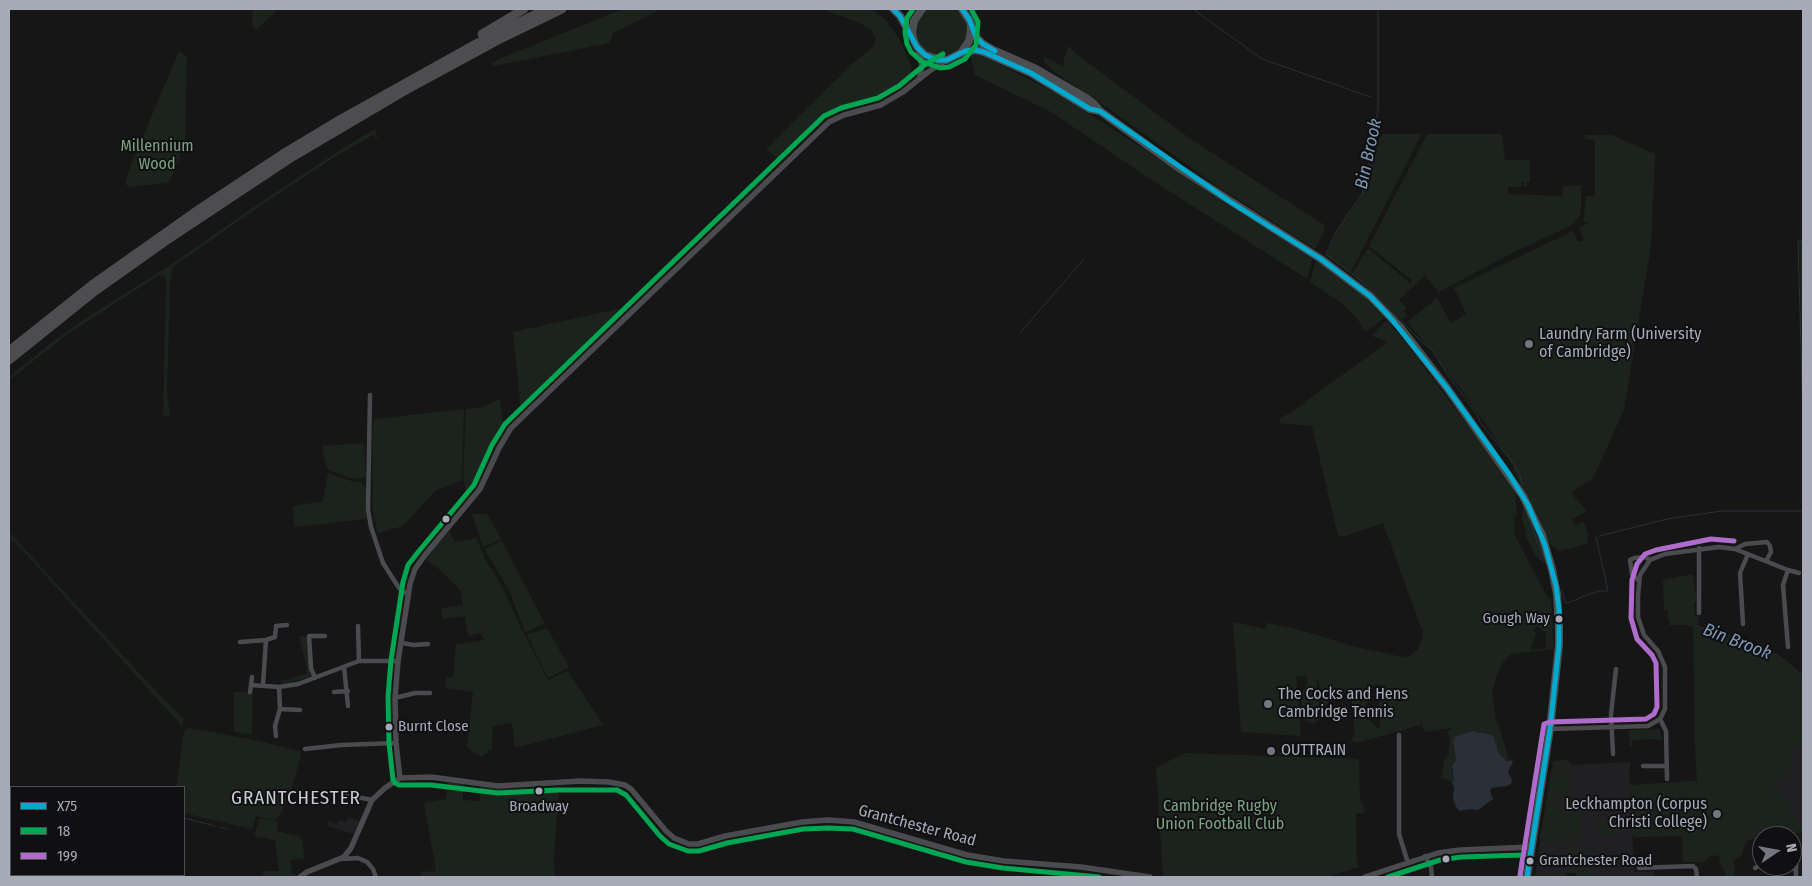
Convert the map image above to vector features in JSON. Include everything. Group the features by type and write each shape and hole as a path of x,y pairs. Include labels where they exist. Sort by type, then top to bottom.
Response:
{"highway":[{"path":"402,85 441,58 524,9"},
{"path":"9,351 92,286 201,208 286,152 476,44 546,9"},
{"path":"9,360 96,291 164,242 292,157 404,91 498,40 562,9"}],"main road":[{"path":"893,9 900,16 916,44 925,55 931,58 947,60 961,53 975,50 984,52 1031,73 1090,109 1100,111"},
{"path":"916,44 912,33 914,21 922,9"},
{"path":"964,10 976,37 983,44 1056,80 1094,104 1100,111 1187,173 1334,268 1370,296 1389,316 1447,388 1523,496 1542,535 1552,569 1557,594 1559,645 1550,729 1534,845 1527,877"},
{"path":"961,53 969,42 971,26"}],"street":[{"path":"916,44 922,66 919,78"},
{"path":"340,859 351,848 372,800 377,794 400,778 396,743 395,698 398,661 408,595 415,569 480,488 510,428 829,122 844,115 881,105 903,92 919,78 947,60"},
{"path":"370,395 368,509 371,527 383,563 398,588 408,595"},
{"path":"1735,549 1745,544 1767,542 1771,548 1766,561"},
{"path":"1550,729 1648,726 1660,719 1665,709 1665,667 1658,651 1641,630 1638,617 1639,581 1643,568 1650,560 1665,554 1712,546 1735,549 1799,573"},
{"path":"1699,548 1700,613"},
{"path":"1743,624 1740,573 1748,554"},
{"path":"1639,581 1632,574 1630,560 1644,557 1650,560"},
{"path":"1788,570 1783,585 1788,648"},
{"path":"240,642 266,640 275,637 276,626 287,625"},
{"path":"358,626 359,661"},
{"path":"301,635 325,636"},
{"path":"309,636 311,668 315,678"},
{"path":"263,685 266,640"},
{"path":"402,643 428,644"},
{"path":"251,685 280,686 298,684 359,661 398,661"},
{"path":"344,667 348,691 348,706"},
{"path":"1613,754 1611,728 1613,675 1616,669"},
{"path":"250,692 252,677"},
{"path":"276,736 275,726 280,709 280,686"},
{"path":"334,692 348,691"},
{"path":"395,698 415,693 430,693"},
{"path":"280,709 300,710"},
{"path":"1660,719 1666,732 1667,779"},
{"path":"1399,735 1399,834 1408,863"},
{"path":"305,749 341,745 396,743"},
{"path":"1646,768 1667,766"},
{"name":"Grantchester Road","path":"400,778 431,777 498,786 554,782 608,782 625,784 666,831 674,838 688,844 698,844 725,836 802,822 828,820 854,822 967,855 1004,861 1081,867 1150,877"},
{"path":"341,792 372,800"},
{"path":"1365,877 1425,856 1460,850 1534,845"},
{"path":"351,848 358,858"},
{"path":"1425,856 1432,877"},
{"path":"300,877 309,871 340,859 358,858 371,866 376,877"},
{"path":"1638,868 1693,866 1696,869 1697,877"}],"shaded area":[{"path":"1473,731 1492,735 1501,756 1507,761 1511,760 1513,762 1508,772 1512,780 1511,784 1507,786 1491,788 1490,791 1493,799 1478,810 1459,811 1453,797 1454,788 1452,782 1454,780 1452,766 1456,760 1453,742 1456,736"},
{"path":"1791,747 1803,747 1803,824 1739,825 1738,854 1710,856 1700,863 1683,862 1682,836 1634,837 1632,834 1635,872 1654,871 1654,877 1576,877 1576,873 1566,873 1565,877 1535,877 1553,761 1568,760 1571,765 1631,762 1629,771 1630,785 1697,781 1697,779 1791,777"},
{"path":"348,817 359,821 354,834 327,826 329,821 337,825 339,820 346,822"}],"green space":[{"path":"253,9 278,9 256,30 252,26"},
{"path":"623,9 661,9 613,33 610,43 493,66 492,62"},
{"path":"822,9 870,9 885,19 900,40 911,65 912,72 909,78 891,93 827,116 819,126 780,161 766,149 853,63 873,47 876,39 872,30 858,22"},
{"path":"927,9 956,9 961,13 967,25 967,36 958,50 944,56 936,56 920,46 915,33 918,18"},
{"path":"1069,45 1074,52 1192,140 1323,224 1325,229 1315,249 1214,184 1054,72 1044,62 1044,56 1063,67"},
{"name":"Millennium Wood","path":"179,51 187,57 185,144 172,176 167,183 128,187 125,182 131,165"},
{"path":"970,54 986,57 1063,97 1313,258 1307,279 1155,182 1051,112 975,75"},
{"path":"375,129 378,139 373,135 338,155 263,204 173,267 170,283 167,394 170,415 163,416 166,282 165,277 159,275 68,334 9,380 9,377 48,345 86,318 169,266 252,208"},
{"path":"1383,134 1422,134 1350,273 1326,256 1338,230 1361,197 1378,139"},
{"path":"1427,134 1502,134 1505,160 1530,160 1530,182 1527,182 1527,187 1524,187 1524,182 1521,183 1521,187 1508,187 1508,194 1562,196 1563,186 1580,185 1581,211 1580,216 1570,226 1514,252 1439,292 1425,276 1399,300 1406,308 1404,311 1407,315 1402,320 1352,274 1368,248 1411,284 1412,280 1369,246"},
{"name":"Laundry Farm (University of Cambridge)","path":"1586,135 1612,135 1655,154 1651,246 1624,410 1593,478 1571,493 1587,511 1572,519 1575,526 1583,521 1588,533 1587,544 1559,551 1550,545 1538,516 1521,486 1507,455 1459,386 1407,322 1437,298 1451,323 1466,314 1454,288 1573,231 1578,242 1584,240 1579,228 1588,223 1583,221 1586,199 1583,196 1595,196 1595,140 1584,139"},
{"path":"1799,239 1803,240 1803,404"},
{"path":"1316,260 1359,291 1384,318 1366,332 1356,317 1344,305 1310,282"},
{"path":"627,307 521,410 513,332"},
{"path":"1387,320 1422,361 1421,363 1515,488 1517,516 1514,516 1515,536 1548,598 1551,598 1554,649 1511,654 1503,662 1496,677 1492,693 1496,721 1509,760 1507,761 1501,757 1490,736 1478,731 1465,733 1462,736 1456,737 1453,742 1456,760 1452,769 1454,780 1452,782 1441,778 1444,760 1448,756 1450,737 1447,732 1452,728 1424,732 1420,715 1421,725 1360,742 1351,741 1355,734 1351,694 1337,690 1332,693 1326,707 1324,706 1318,680 1316,679 1321,718 1314,724 1310,723 1303,714 1302,703 1302,693 1307,683 1307,675 1296,676 1301,736 1241,732 1233,622 1266,629 1266,624 1268,623 1304,631 1356,647 1403,657 1410,656 1418,649 1422,639 1423,633 1383,523 1346,536 1338,536 1312,426 1279,423 1280,419 1388,342 1372,336","holes":["1538,627 1546,633 1546,648 1531,650 1531,645 1536,635 1534,629","1378,684 1382,685 1387,695 1381,697 1379,703 1381,712 1386,716 1379,716 1380,730 1358,710 1360,707 1364,708 1369,701 1362,692"]},
{"path":"500,399 503,428 468,497 463,480 466,409 482,407"},
{"path":"464,409 462,480 435,491 403,526 378,533 373,514 372,439 374,419"},
{"path":"364,443 366,475 362,479 350,478 329,470 325,462 322,446"},
{"path":"328,473 362,483 366,489 367,519 294,527 293,506 323,501"},
{"path":"1523,503 1537,529 1546,561 1544,563 1536,556 1526,536 1522,517"},
{"path":"472,514 487,514 501,539 483,547"},
{"path":"449,531 455,542 477,538 484,557 502,586 548,680 568,671 603,725 515,748 512,723 493,726 492,749 481,757 467,747 473,692 445,688 446,677 453,677 456,645 485,640 481,633 468,636 465,616 443,619 441,608 463,605 460,590 440,570 425,559"},
{"path":"9,532 161,697 184,719 182,726 15,542 9,538"},
{"path":"502,541 545,624 525,632 509,590 484,549"},
{"path":"1693,574 1697,602 1694,602 1695,616 1698,616 1699,628 1741,640 1773,654 1803,677 1803,747 1791,747 1791,777 1779,777 1779,783 1770,784 1771,792 1783,791 1784,798 1790,805 1792,817 1796,817 1795,824 1803,824 1803,833 1802,826 1752,826 1752,839 1746,841 1741,856 1734,860 1735,877 1726,877 1720,864 1719,855 1710,856 1704,862 1683,862 1682,836 1634,837 1632,832 1630,785 1697,781 1693,627 1669,625 1669,618 1665,617 1668,616 1668,611 1664,610 1663,580"},
{"path":"547,628 569,667 548,678 527,635"},
{"path":"299,636 307,637 311,677 281,684 281,681 306,674 307,668"},
{"path":"234,692 253,693 252,735 234,732"},
{"path":"188,728 250,739 300,751 301,756 292,787 281,813 274,820 256,816 253,829 185,813 185,786 176,786 184,731"},
{"path":"1660,729 1662,740 1632,740 1632,746 1630,746 1629,730"},
{"name":"Cambridge Rugby Union Football Club","path":"1184,753 1359,760 1360,801 1363,801 1364,813 1356,813 1357,864 1359,867 1328,877 1170,877 1163,875 1156,768"},
{"path":"1553,761 1563,761 1563,763 1560,763 1560,769 1570,772 1569,787 1566,789 1572,798 1565,794 1559,795 1554,800 1552,808 1560,804 1560,809 1565,809 1565,806 1568,806 1574,807 1574,811 1581,811 1581,834 1577,840 1543,841 1540,838"},
{"path":"447,781 463,783 463,800 480,801 480,787 512,789 559,787 554,858 555,877 423,877 420,872 436,871 424,803 446,799"},
{"path":"260,818 277,821 277,831 301,837 305,858 290,860 292,873 297,877 263,877 263,871 279,871 275,840 254,836"},
{"path":"1619,820 1620,835 1604,835 1599,833 1599,821"},
{"path":"1569,846 1577,846 1581,848 1581,851 1591,851 1591,877 1576,877 1576,873 1566,873 1570,867"},
{"path":"1566,873 1565,877 1535,877 1536,875"}],"waterway":[{"path":"1193,9 1262,59 1371,97"},
{"name":"Bin Brook","path":"1378,9 1378,110 1367,176 1362,194 1336,232 1326,254 1366,285 1433,351 1447,374 1475,411 1481,423 1513,463 1520,475 1522,485"},
{"path":"1803,241 1798,241 1803,420"},
{"path":"1020,333 1083,260"},
{"path":"1599,536 1667,519 1722,511 1803,511"},
{"name":"Bin Brook","path":"1527,513 1544,559"},
{"name":"Bin Brook","path":"1562,591 1566,603 1599,591 1608,591 1596,537"},
{"name":"Bin Brook","path":"1695,626 1741,639 1773,653 1803,676"},
{"path":"185,818 215,826"},
{"path":"220,827 227,829"}],"transit line":[{"name":"X75","path":"893,9 900,16 917,47 925,55 936,60 947,60 965,51 975,50 984,52 1031,73 1090,109 1100,111 1229,201 1321,259 1370,296 1389,316 1447,388 1509,474 1528,505 1545,545 1556,586 1559,610 1559,645 1550,729 1527,877"},
{"name":"18","path":"913,9 907,18 905,32 907,44 911,52 921,61 940,68 949,67 965,59 976,45 978,22 971,9"},
{"name":"X75","path":"962,9 969,19 976,37 995,51"},
{"name":"18","path":"943,54 923,66 899,86 878,98 841,108 824,116 505,424 492,445 474,485 408,565 403,582 391,660 388,697 389,743 393,780 399,785 431,785 498,793 617,790 626,795 669,844 688,851 699,851 727,843 803,829 853,829 966,862 1003,868 1099,877"},
{"name":"199","path":"1520,876 1544,724 1550,722 1646,719 1654,714 1657,707 1656,663 1652,655 1637,639 1631,618 1632,580 1637,564 1645,554 1656,550 1711,539 1734,541"},
{"name":"18","path":"1388,877 1440,860 1461,857 1523,855 1520,876"}],"place":[{"name":"Laundry Farm (University of Cambridge)","path":"1529,344"},
{"name":"Gough Way","path":"1559,619"},
{"name":"The Cocks and Hens Cambridge Tennis","path":"1268,704"},
{"name":"Burnt Close","path":"389,727"},
{"name":"OUTTRAIN","path":"1271,751"},
{"name":"Broadway","path":"539,791"},
{"name":"Leckhampton (Corpus Christi College)","path":"1717,814"},
{"name":"Grantchester Road","path":"1530,861"}],"district":[{"name":"GRANTCHESTER","path":"296,799"}]}
